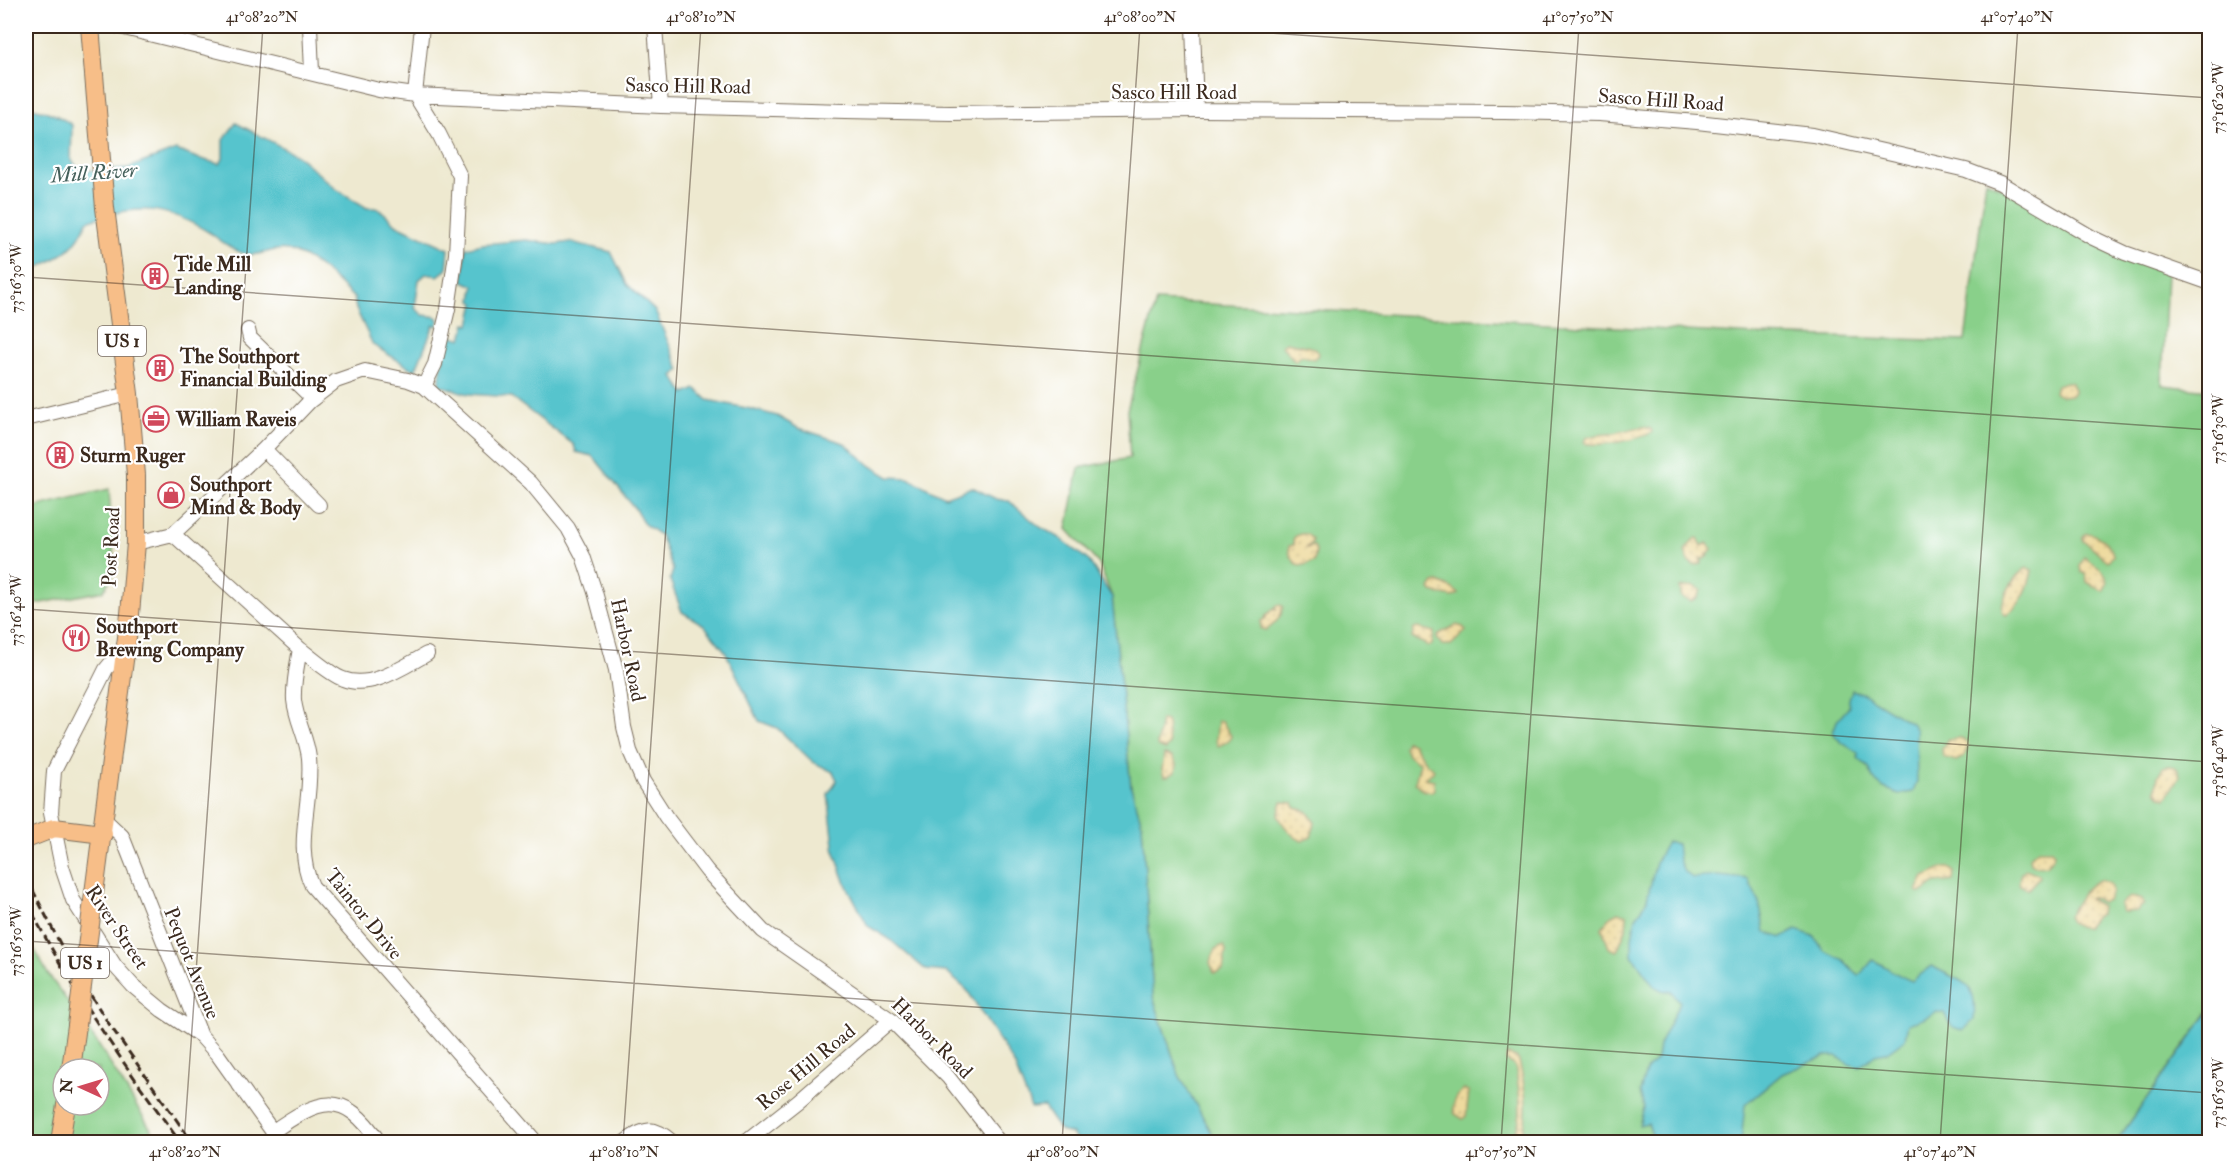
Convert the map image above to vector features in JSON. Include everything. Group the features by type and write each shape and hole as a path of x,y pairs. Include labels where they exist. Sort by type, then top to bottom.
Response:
{"main road":[{"name":"Post Road","path":"73,1057 104,826 136,543 136,475 129,394 105,208 90,26"},
{"path":"26,839 54,828 104,826"},
{"path":"60,1143 64,1117"}],"street":[{"name":"Sasco Hill Road","path":"116,26 379,90 416,95 661,106 950,113 1196,111 1592,114 1675,119 1814,135 1983,176 2125,253 2210,283"},
{"path":"310,26 312,72"},
{"path":"136,543 173,534 264,449 313,399 336,381 365,371 408,380 424,386 435,364 443,333 456,254 460,176 416,95 422,26"},
{"path":"655,26 661,106"},
{"path":"1193,26 1196,111"},
{"path":"248,330 250,338 313,399"},
{"name":"Harbor Road","path":"424,386 531,483 568,528 583,556 595,592 616,670 630,751 643,781 666,817 707,871 762,931 891,1020 948,1077 999,1143"},
{"path":"26,419 129,394"},
{"path":"264,449 319,505"},
{"path":"173,534 300,649 342,679 356,681 388,675 427,654"},
{"name":"River Street","path":"126,645 106,669 54,771 51,813 62,867 73,900 115,966 133,986 155,1004 201,1036"},
{"name":"Taintor Drive","path":"300,649 294,700 309,760 303,850 306,872 312,886 536,1143"},
{"name":"Pequot Avenue","path":"104,826 122,836 201,1036 218,1055 276,1137"},
{"name":"Rose Hill Road","path":"746,1143 891,1020"},
{"path":"276,1137 302,1111 322,1104 348,1109 357,1115 379,1143"},
{"path":"625,1143 646,1131 661,1133 672,1143"}],"green space":[{"path":"1986,180 2167,273 2162,385 2209,390 2209,1011 2116,1142 1217,1142 1179,1075 1153,997 1142,825 1131,787 1112,597 1099,564 1067,529 1079,468 1130,458 1127,410 1156,301 1757,335 1965,341"},
{"path":"109,489 114,563 113,575 103,591 26,606 26,509"},
{"path":"26,934 48,974 106,1057 51,1057 51,1117 111,1117 111,1065 159,1142 26,1142"}],"sand":[{"path":"1286,342 1314,348 1318,353 1317,356 1313,359 1302,355 1295,361 1282,346"},
{"path":"2072,383 2074,391 2072,395 2060,396 2054,392 2056,385"},
{"path":"1644,427 1651,429 1652,432 1638,438 1618,442 1584,443 1586,438 1592,436"},
{"path":"2087,533 2100,538 2110,548 2113,556 2108,561 2083,541 2083,536"},
{"path":"1307,534 1312,539 1312,543 1306,548 1314,546 1316,551 1314,562 1300,566 1291,558 1289,546 1294,545 1294,537"},
{"path":"1698,538 1702,546 1707,543 1712,549 1707,555 1709,556 1704,559 1700,558 1702,562 1700,564 1694,565 1689,562 1685,551 1694,539"},
{"path":"2084,557 2103,571 2108,582 2103,591 2087,582 2086,575 2081,572 2080,566"},
{"path":"2027,568 2032,570 2029,583 2016,607 2006,615 2003,613 2003,601 2009,588"},
{"path":"1438,582 1459,594 1452,597 1432,592 1430,589 1434,583"},
{"path":"1694,586 1701,590 1697,598 1691,601 1682,598 1680,588"},
{"path":"1278,605 1283,606 1277,620 1265,630 1261,628 1261,621 1274,608 1276,610"},
{"path":"1456,625 1463,627 1466,631 1451,645 1442,645 1437,638 1439,634"},
{"path":"1414,629 1434,632 1432,645 1429,646 1412,638"},
{"path":"1161,720 1166,721 1167,724 1169,745 1165,750 1157,744"},
{"path":"1218,721 1222,721 1231,736 1229,741 1218,746 1216,740"},
{"path":"1961,738 1968,746 1964,757 1956,761 1943,757 1942,749 1948,739"},
{"path":"1406,741 1413,744 1426,763 1434,769 1425,778 1434,780 1434,789 1431,792 1423,790 1415,783 1420,763 1407,753 1404,747"},
{"path":"1164,755 1172,757 1176,764 1175,772 1168,776 1164,776 1162,770"},
{"path":"2163,767 2177,768 2180,776 2166,798 2161,797 2156,791 2158,776"},
{"path":"1282,802 1293,803 1295,808 1307,811 1315,823 1311,837 1302,841 1282,823 1278,816"},
{"path":"2038,850 2051,850 2054,853 2053,858 2046,865 2035,866 2030,863 2029,857"},
{"path":"1945,868 1954,872 1953,881 1935,883 1921,893 1917,891 1924,877"},
{"path":"2026,869 2038,874 2039,877 2028,889 2020,885 2019,881 2021,873"},
{"path":"2100,880 2110,884 2112,892 2107,900 2101,902 2093,897 2089,899 2101,906 2100,914 2093,918 2086,927 2077,926 2068,919 2068,916 2085,890"},
{"path":"2131,897 2142,900 2144,904 2136,911 2122,912 2120,905"},
{"path":"1618,912 1627,915 1626,929 1617,951 1609,948 1602,928 1612,915"},
{"path":"1224,946 1226,951 1223,970 1214,973 1210,962 1216,949"},
{"path":"1507,1054 1516,1057 1519,1061 1525,1092 1526,1114 1522,1134 1517,1142 1507,1142 1517,1127 1520,1099 1516,1070 1514,1065 1506,1061"},
{"path":"1464,1090 1469,1091 1466,1117 1463,1119 1455,1114 1454,1104"}],"water":[{"name":"Mill River","path":"26,107 50,113 72,125 71,159 80,171 128,168 176,150 219,164 223,159 223,140 236,123 297,155 336,189 367,208 376,208 397,225 449,249 447,269 438,276 426,274 419,280 415,308 423,315 437,317 439,320 438,326 434,325 415,371 373,345 356,309 354,298 332,277 306,258 282,249 251,255 241,253 194,224 165,212 137,210 105,215 87,221 77,241 70,248 55,259 26,274"},
{"path":"526,240 556,244 571,242 611,252 627,284 655,311 680,370 673,376 685,394 696,389 708,400 777,416 798,428 844,443 871,466 889,477 908,478 945,497 972,487 996,499 1009,501 1040,527 1060,538 1089,561 1112,597 1131,787 1142,824 1153,997 1179,1075 1217,1142 1078,1142 1072,1134 1060,1131 1044,1107 1031,1108 1014,1064 967,990 946,972 926,970 888,938 868,926 846,884 835,853 828,794 837,780 833,772 813,762 777,728 759,721 725,651 704,625 682,612 670,580 673,570 660,535 644,524 636,510 593,456 576,452 574,445 511,397 468,394 439,385 450,335 462,339 466,323 470,324 475,303 472,301 474,286 463,281 466,248"},
{"path":"1852,690 1862,693 1911,723 1916,730 1917,782 1913,792 1899,794 1884,788 1873,779 1869,768 1858,758 1858,753 1841,742 1833,732 1837,721 1849,707"},
{"path":"1667,842 1677,844 1679,860 1684,872 1693,878 1718,876 1748,879 1759,902 1765,932 1782,938 1796,930 1814,936 1824,951 1842,959 1859,976 1873,960 1912,981 1932,966 1966,984 1973,997 1974,1020 1964,1030 1951,1025 1944,1013 1936,1012 1908,1024 1905,1039 1886,1053 1875,1055 1860,1067 1848,1064 1837,1056 1825,1056 1782,1074 1745,1105 1741,1142 1654,1142 1648,1123 1639,1125 1644,1108 1640,1092 1646,1071 1657,1059 1659,1045 1680,1002 1672,992 1661,990 1653,985 1632,955 1632,938 1636,917 1646,903 1656,862"},
{"path":"2209,1012 2209,1142 2116,1142"}],"railway":[{"path":"26,877 68,959 107,1021 192,1142"},
{"path":"26,900 78,994 180,1142"}],"place":[{"name":"Tide Mill Landing","path":"155,276"},
{"name":"The Southport Financial Building","path":"160,368"},
{"name":"William Raveis","path":"156,419"},
{"name":"Sturm Ruger","path":"60,455"},
{"name":"Southport Mind & Body","path":"171,495"},
{"name":"Southport Brewing Company","path":"76,638"}]}
